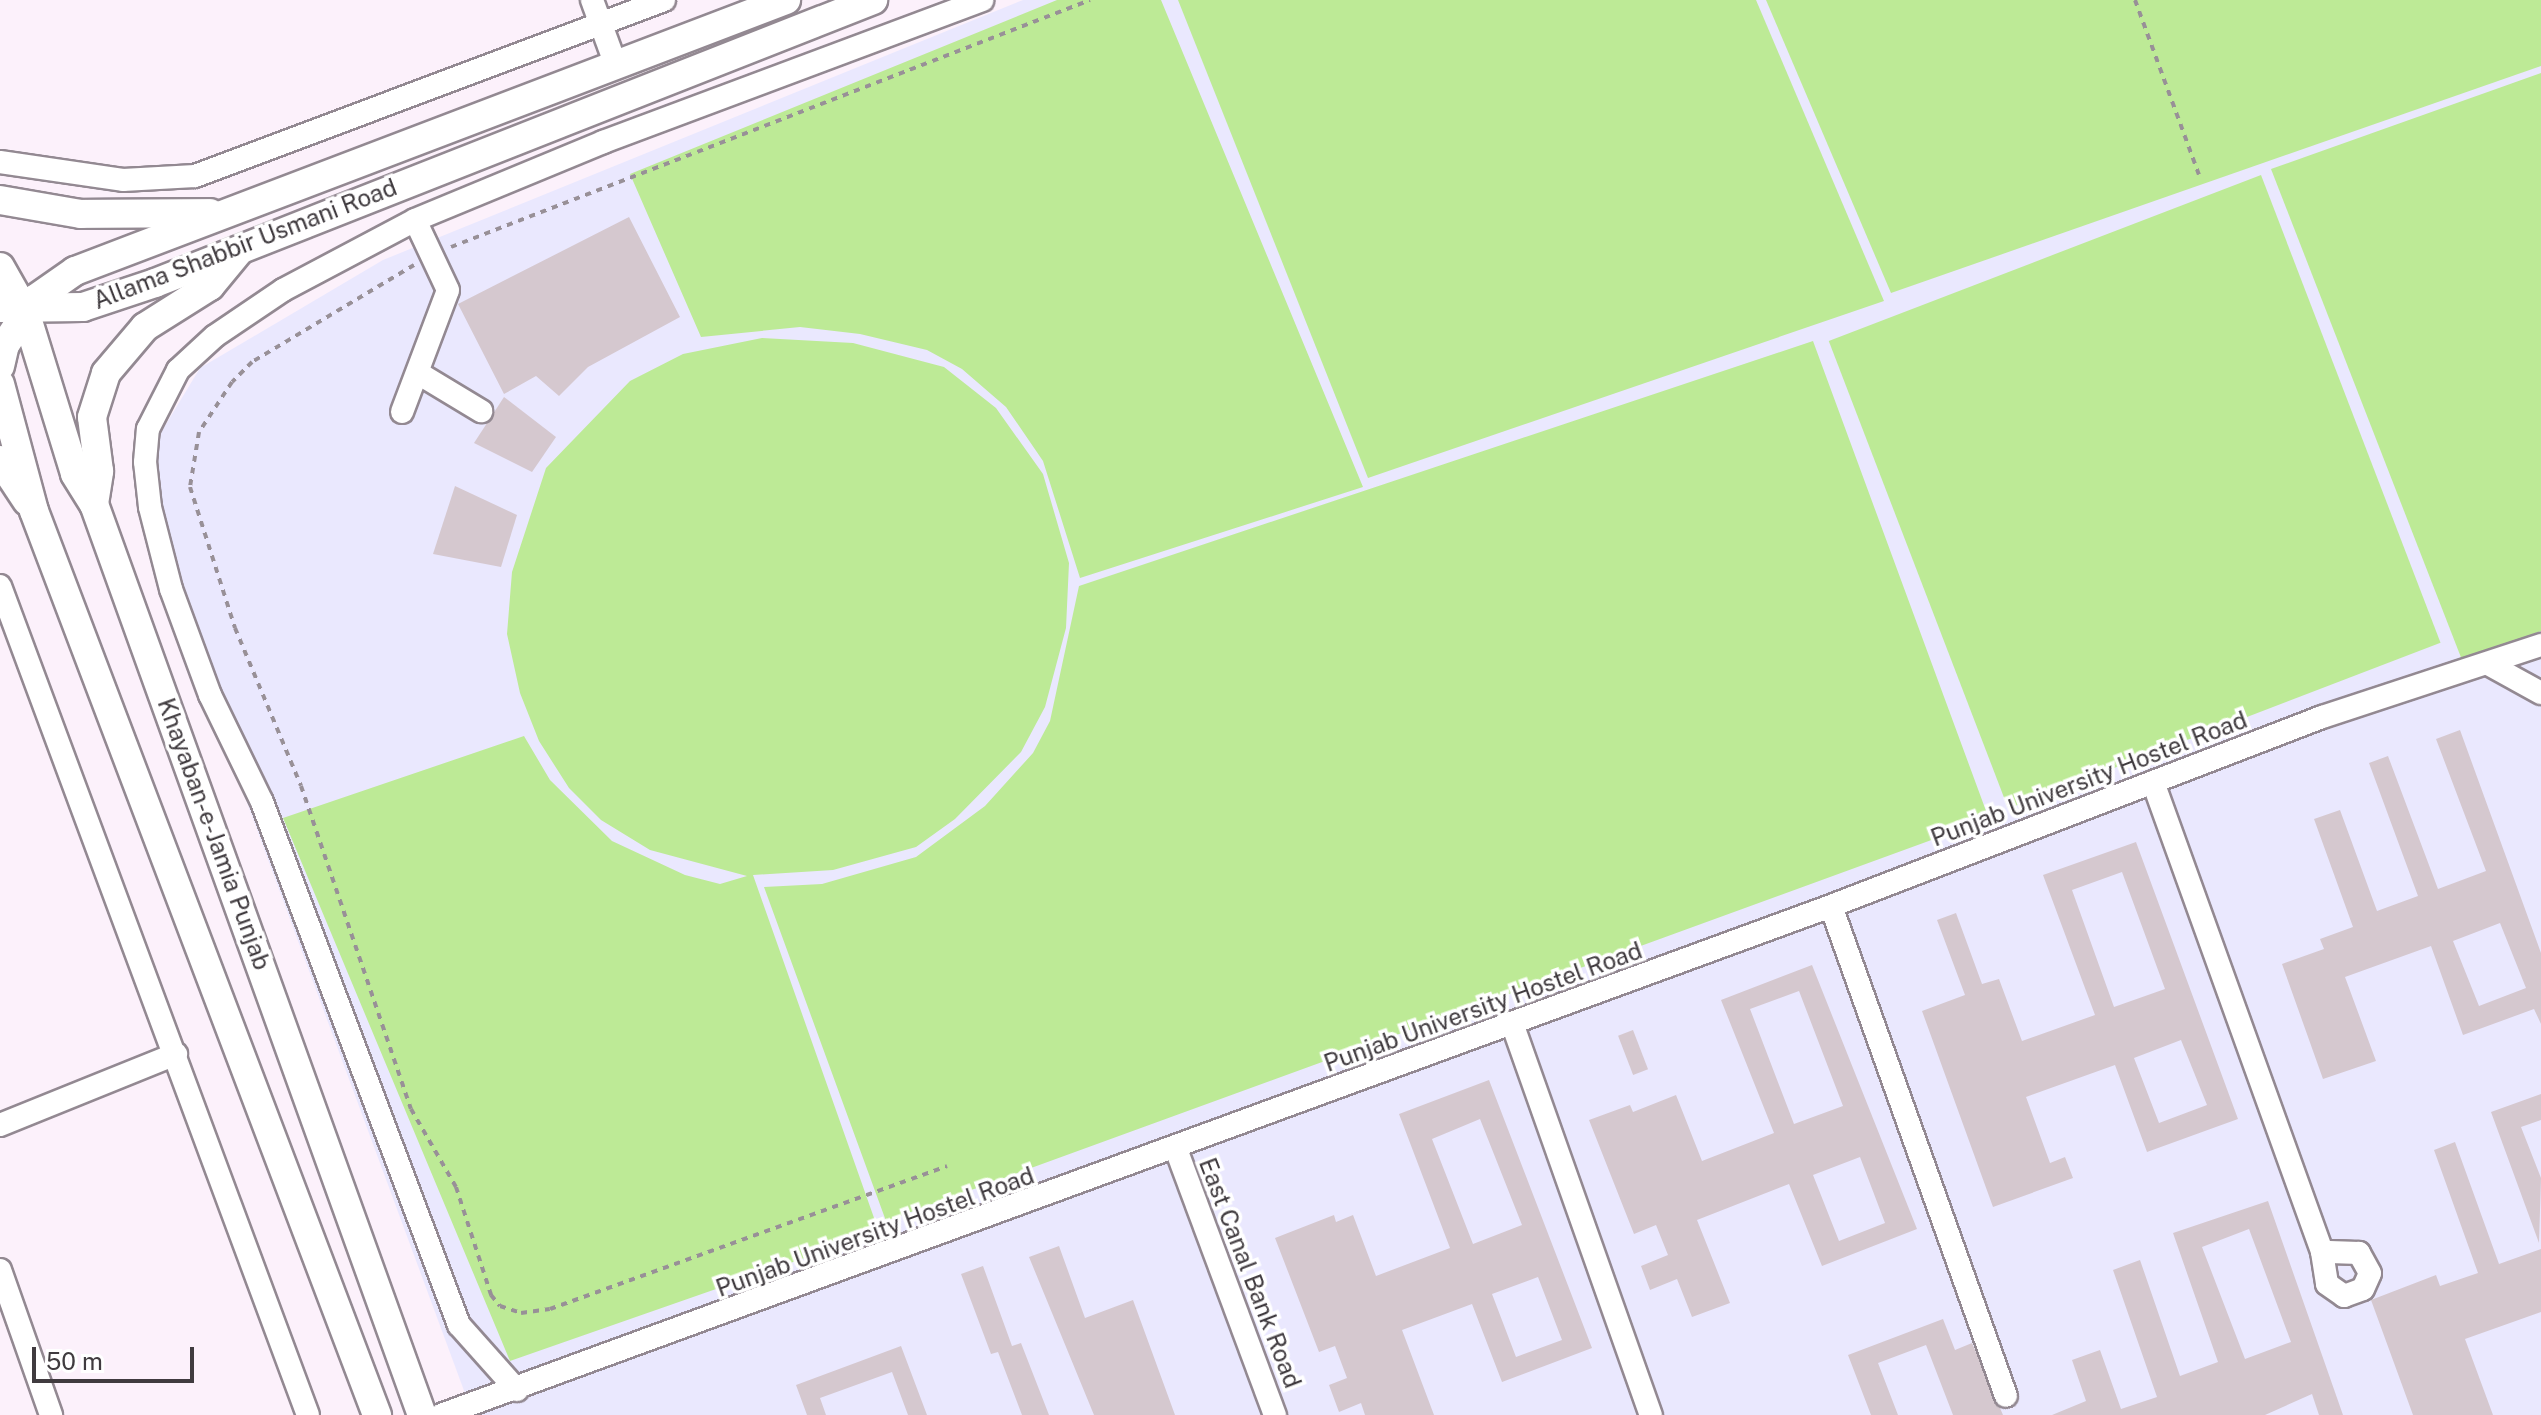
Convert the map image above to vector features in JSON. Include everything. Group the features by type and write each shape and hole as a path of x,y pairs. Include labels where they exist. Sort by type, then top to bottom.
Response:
{"main road":[{"name":"Allama Shabbir Usmani Road","path":"13,310 75,271 786,0"},
{"name":"Allama Shabbir Usmani Road","path":"13,310 83,307 873,0"},
{"path":"0,200 97,215 222,213"},
{"path":"94,504 99,471 92,417 106,373 145,327 210,286 245,244"},
{"name":"Khayaban-e-Jamia Punjab","path":"0,267 13,310 75,474 94,504 422,1415"},
{"path":"0,366 13,310"},
{"path":"0,384 34,511 377,1415"},
{"path":"0,460 34,511"}],"street":[{"path":"592,0 615,63"},
{"path":"0,162 123,180 195,176 664,0"},
{"path":"517,1390 459,1325 262,802 210,695 171,589 145,462 148,429 162,394 178,370 215,336 283,290 415,220 603,142 982,0"},
{"path":"402,412 448,290 434,253 415,220"},
{"path":"418,373 481,411"},
{"path":"0,586 308,1415"},
{"name":"Punjab University Hostel Road","path":"441,1415 1176,1149 1831,906 2322,717 2490,665 2541,645"},
{"path":"2490,665 2541,693"},
{"path":"2153,782 2322,1252"},
{"path":"1831,906 2006,1396"},
{"path":"1512,1023 1651,1415"},
{"path":"0,1125 176,1054"},
{"name":"East Canal Bank Road","path":"1176,1149 1275,1415"},
{"path":"0,1270 51,1415"}],"path":[{"path":"947,1166 550,1309 521,1313 500,1306 491,1295 456,1187 411,1109 301,786 235,628 190,487 199,432 232,382 252,362 434,253 1090,0"},
{"path":"2135,0 2199,175"}],"shaded area":[{"path":"1023,0 2541,0 2541,1415 473,1415 139,510 154,444 200,368 383,260"}],"green space":[{"path":"1057,0 1161,0 1363,487 1080,578 1043,461 1006,407 962,369 927,350 860,334 800,327 701,337 630,174"},
{"path":"1178,0 1756,0 1884,301 1368,478"},
{"path":"1766,0 2541,0 2541,66 1891,293"},
{"path":"2541,73 2541,631 2462,660 2271,169"},
{"path":"2261,175 2441,643 2008,809 1829,341"},
{"path":"762,338 853,343 944,367 996,408 1043,474 1069,563 1066,628 1045,707 1021,752 955,819 916,847 833,870 753,875 879,1232 510,1361 283,818 524,736 550,780 612,841 685,875 720,884 747,876 650,850 601,820 569,788 539,741 520,693 507,634 512,572 546,468 630,381 683,354"},
{"path":"1813,341 1989,819 886,1221 764,887 822,884 916,857 985,806 1033,753 1050,721 1079,586"}],"building":[{"path":"629,217 680,317 588,367 559,396 536,376 504,394 458,304"},
{"path":"504,397 556,437 532,472 474,443"},
{"path":"455,486 517,515 501,567 433,554"},
{"path":"2460,730 2541,953 2541,1024 2534,1009 2463,1035 2431,946 2345,977 2376,1061 2323,1079 2282,964 2324,949 2320,939 2353,927 2314,819 2340,810 2377,911 2418,896 2369,763 2388,756 2438,889 2486,871 2436,739","holes":["2500,923 2526,988 2479,1006 2453,941"]},
{"path":"2136,842 2238,1119 2147,1152 2115,1065 2026,1097 2050,1163 2065,1157 2073,1178 1993,1207 1922,1011 1965,995 1937,920 1956,913 1982,984 1999,979 2022,1041 2095,1015 2043,875","holes":["2122,872 2165,989 2114,1007 2072,890","2181,1040 2207,1105 2159,1123 2134,1058"]},
{"path":"1812,965 1917,1229 1822,1266 1789,1184 1697,1220 1730,1303 1692,1317 1677,1279 1650,1290 1641,1266 1668,1255 1656,1225 1634,1234 1589,1120 1630,1105 1633,1112 1676,1095 1702,1161 1774,1133 1721,1000","holes":["1799,991 1843,1106 1794,1124 1750,1009","1860,1157 1885,1223 1839,1241 1813,1175"]},
{"path":"1633,1030 1648,1069 1633,1075 1618,1036"},
{"path":"1489,1080 1592,1348 1502,1382 1472,1304 1402,1330 1434,1415 1365,1415 1361,1403 1339,1412 1329,1385 1347,1378 1335,1346 1319,1352 1275,1238 1334,1215 1336,1222 1353,1215 1376,1276 1450,1248 1399,1114","holes":["1480,1119 1522,1225 1473,1244 1432,1139","1538,1277 1562,1340 1516,1357 1492,1294"]},
{"path":"2541,1094 2541,1120 2521,1127 2541,1178 2539,1243 2491,1112"},
{"path":"2455,1142 2499,1264 2541,1249 2541,1312 2465,1339 2493,1415 2413,1415 2371,1300 2436,1275 2440,1286 2478,1273 2434,1150"},
{"path":"2268,1201 2343,1415 2319,1415 2312,1394 2265,1415 2052,1415 2086,1401 2072,1360 2100,1350 2121,1409 2157,1397 2113,1270 2140,1260 2180,1376 2218,1362 2173,1233","holes":["2249,1229 2291,1342 2245,1359 2202,1247"]},
{"path":"1059,1246 1085,1318 1133,1300 1175,1415 1094,1415 1029,1257"},
{"path":"983,1266 1012,1346 1021,1343 1049,1415 1022,1415 998,1352 991,1354 961,1274"},
{"path":"1943,1319 1955,1350 1972,1343 2003,1415 1953,1415 1926,1345 1878,1363 1898,1415 1871,1415 1848,1355"},
{"path":"901,1346 927,1415 908,1415 892,1372 820,1398 826,1415 807,1415 796,1385"}]}
